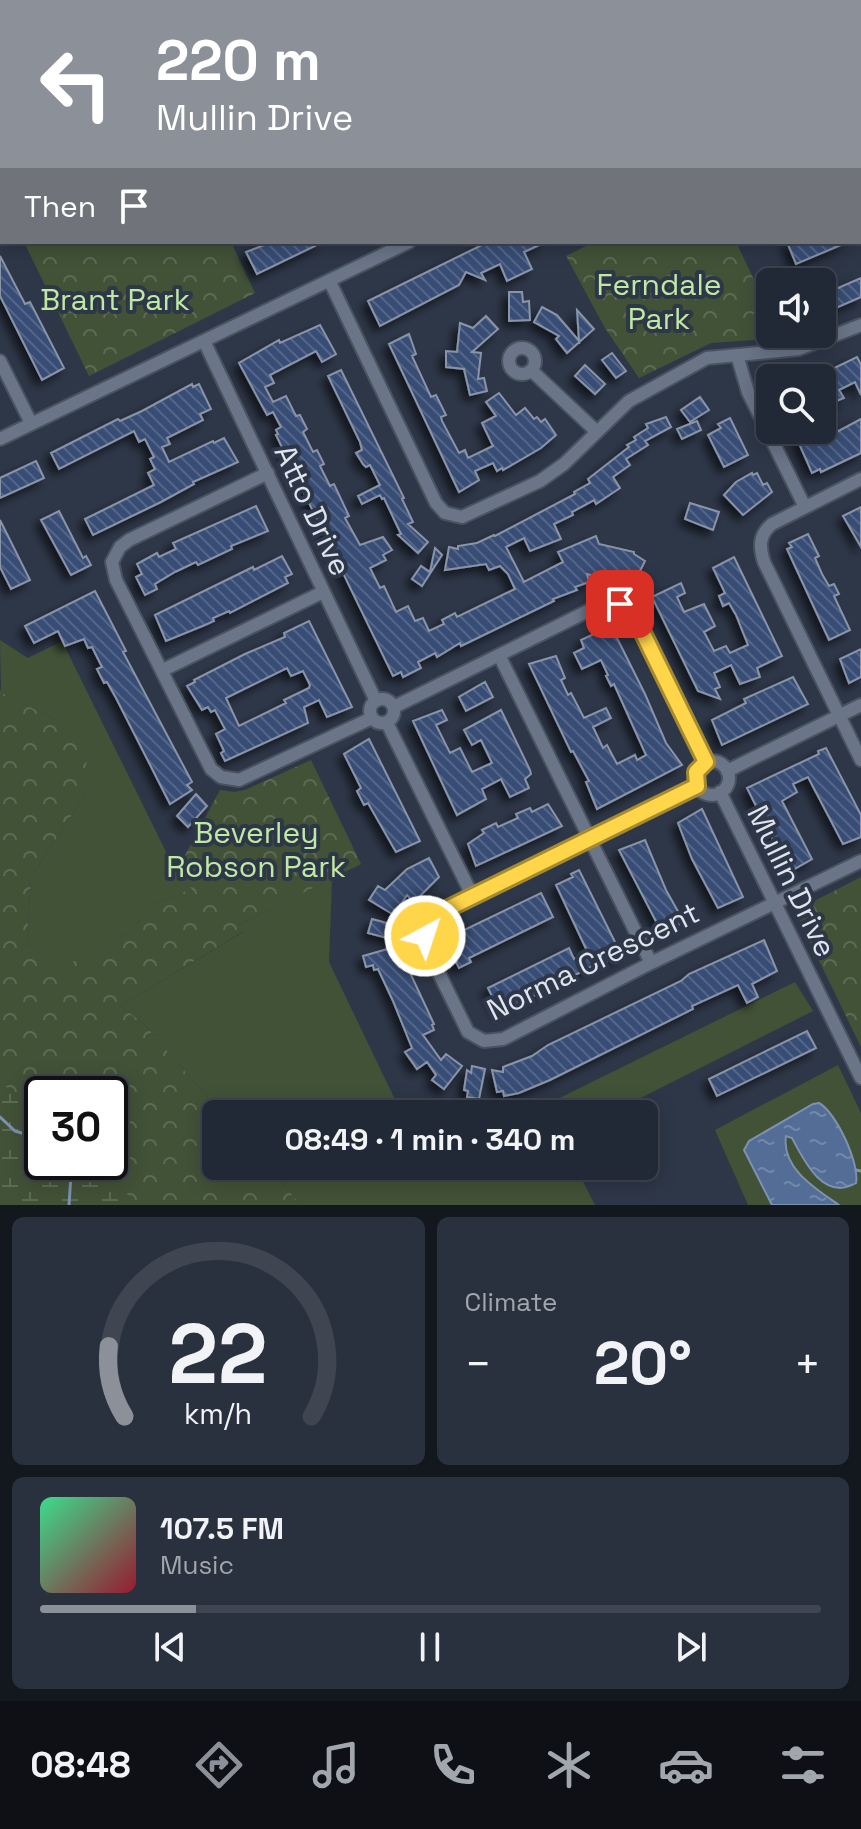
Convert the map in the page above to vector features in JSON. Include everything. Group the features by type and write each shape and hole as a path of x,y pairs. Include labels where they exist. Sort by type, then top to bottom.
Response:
{"street":[{"path":"0,439 405,244"},
{"path":"330,282 436,503 445,513 455,517 469,515 540,481 564,464 620,408 653,386 707,358 799,349 861,325"},
{"name":"Atto Drive","path":"204,341 376,701"},
{"path":"737,355 748,392 805,507"},
{"path":"0,361 31,423"},
{"path":"531,370 596,431"},
{"path":"268,473 129,540 115,554 112,562 116,580 211,769 230,780 254,774 372,718"},
{"path":"861,479 767,528 760,540 764,562 861,760"},
{"path":"163,670 323,592"},
{"path":"394,707 594,608 610,603 625,606 636,619 706,762"},
{"path":"499,655 651,963"},
{"path":"387,700 394,707 393,718 387,723 379,723 372,718 371,707 376,701 387,700"},
{"path":"727,771 861,705"},
{"path":"387,723 472,895"},
{"path":"706,762 718,762 727,771 728,783 720,792 708,794 697,786 696,772 706,762"},
{"name":"Norma Crescent","path":"697,786 433,917 425,942 468,1032 479,1039 503,1039 861,861"},
{"name":"Mullin Drive","path":"720,792 861,1078"}],"green space":[{"name":"Brant Park","path":"25,244 232,244 255,293 89,376"},
{"name":"Ferndale Park","path":"590,244 737,244 756,284 756,340 711,343 639,378 605,328 566,256"},
{"path":"0,640 28,658 62,641 175,870 193,889 158,902 125,935 61,969 27,944 31,877 85,795 58,721 1,693"},
{"name":"Beverley Robson Park","path":"0,689 2,693 58,721 87,752 85,795 31,877 27,944 61,968 125,935 158,902 192,889 176,872 220,790 245,790 311,760 361,864 239,925 244,931 120,1006 142,1022 210,1100 202,1100 202,1180 279,1180 301,1205 0,1205"},
{"path":"861,877 861,1047 795,911"},
{"path":"332,878 329,962 395,1100 210,1100 142,1022 120,1006 243,932 239,925"},
{"path":"795,982 813,1011 637,1100 555,1100"},
{"path":"838,1065 861,1113 861,1205 748,1205 715,1130"},
{"path":"0,1081 24,1102 24,1180 111,1180 139,1205 0,1205"},
{"path":"279,1180 582,1180 595,1205 301,1205"}],"water":[{"path":"819,1103 833,1117 845,1139 854,1164 856,1183 834,1187 825,1183 809,1167 792,1138 786,1136 789,1158 795,1168 811,1185 839,1205 772,1205 744,1150 749,1141"}],"building":[{"path":"267,244 319,244 257,274 246,252"},
{"path":"484,244 542,244 524,252 532,269 507,281 500,264 481,273 485,280 466,272 459,285 380,326 368,301"},
{"path":"788,244 843,244 796,264"},
{"path":"0,256 25,304 30,302 64,368 42,380 0,296"},
{"path":"861,278 861,297 836,308 836,289"},
{"path":"509,292 522,292 523,302 529,301 530,320 509,321"},
{"path":"542,307 557,315 579,341 577,310 594,329 567,353 556,339 559,336 534,322"},
{"path":"486,316 498,329 472,352 481,353 478,379 484,378 487,391 470,395 464,369 446,367 446,351 457,352 460,323 473,328"},
{"path":"320,325 336,354 322,362 316,351 270,375 274,383 265,387 273,402 286,396 296,416 300,415 307,429 303,432 313,452 317,450 324,464 320,466 330,486 334,484 349,516 345,518 360,545 383,537 392,550 383,555 386,560 370,568 380,588 384,586 396,612 408,606 415,621 423,618 429,631 444,624 442,620 455,613 457,617 515,589 500,566 489,570 486,564 445,570 449,547 458,549 458,546 495,536 575,494 590,483 588,479 629,447 627,445 636,440 634,437 648,428 646,424 666,417 671,427 645,441 648,445 626,459 630,465 613,477 620,488 596,504 594,500 554,524 561,539 530,551 524,538 506,547 524,582 563,562 558,552 596,536 599,544 634,552 645,561 636,579 631,577 628,583 615,576 614,580 587,574 589,582 575,587 577,590 461,646 460,643 437,657 435,653 418,662 421,668 403,677 401,672 393,676 276,435 276,430 281,427 273,412 267,415 239,363 279,340 280,343"},
{"path":"409,334 416,354 412,356 431,397 436,395 446,415 441,417 442,421 459,453 465,450 468,458 493,446 482,423 496,416 486,402 499,393 516,415 525,408 534,419 537,417 541,422 545,419 556,435 541,448 503,470 497,471 493,463 475,471 479,480 459,492 389,344"},
{"path":"612,353 626,371 616,378 602,360"},
{"path":"857,357 861,365 861,395 855,382 839,390 844,398 836,401 836,367"},
{"path":"585,365 605,384 595,394 575,376"},
{"path":"341,370 404,498 413,522 408,524 428,542 418,553 398,535 401,534 384,498 380,495 362,504 358,496 380,485 370,465 366,467 356,453 362,450 360,442 328,376"},
{"path":"192,384 193,387 199,384 211,409 200,414 203,420 167,438 170,444 162,447 169,462 224,438 238,462 93,535 85,519 154,485 148,473 155,469 150,459 154,457 145,439 139,442 134,431 59,469 51,453"},
{"path":"700,397 709,410 690,422 681,410"},
{"path":"730,418 748,455 724,467 708,435 721,428 718,424"},
{"path":"861,419 861,453 821,472 820,469 812,473 799,444 836,444 836,432"},
{"path":"697,421 701,430 682,439 677,429"},
{"path":"36,461 44,478 0,498 0,478"},
{"path":"757,473 763,485 767,483 772,492 743,515 724,495 736,482"},
{"path":"690,503 719,512 713,530 685,519"},
{"path":"256,506 268,531 231,546 232,549 198,565 196,562 175,572 155,584 157,589 145,595 136,577 142,574 137,564 157,553 159,557 176,549 173,543"},
{"path":"861,507 861,547 843,516"},
{"path":"59,511 83,558 86,556 91,565 71,575 41,520"},
{"path":"0,520 30,580 11,589 0,567"},
{"path":"808,534 819,556 815,558 822,574 829,586 834,584 839,594 834,596 850,630 829,640 787,549 792,547 789,543"},
{"path":"435,548 442,555 422,586 412,579 421,566 430,572"},
{"path":"282,556 292,574 285,577 288,583 230,613 213,618 214,621 166,641 155,615"},
{"path":"734,557 782,656 757,668 760,677 740,684 731,665 714,673 720,687 715,689 720,699 698,691 652,597 681,583 685,593 677,597 684,612 704,604 715,626 704,632 714,651 726,646 730,653 748,645 729,603 723,606 719,596 725,593 713,568"},
{"path":"95,591 126,651 123,652 192,782 187,785 192,790 170,804 116,698 97,669 102,667 92,647 88,648 84,639 65,646 58,631 34,643 25,626"},
{"path":"309,621 352,707 327,717 319,700 304,707 308,723 225,761 216,734 225,729 215,710 211,712 208,707 202,710 187,686 245,654 285,637 284,633","holes":["287,668 291,676 303,671 309,688 239,726 226,698"]},
{"path":"609,627 645,694 666,743 682,765 597,809 586,782 589,781 571,752 529,664 556,656 565,678 561,680 584,718 606,708 611,718 593,727 603,748 607,745 617,764 635,755 637,760 646,755 601,660 582,669 574,653 584,648 581,640"},
{"path":"861,649 861,677 849,683 840,659"},
{"path":"793,677 808,704 722,745 712,720 746,703 744,699"},
{"path":"485,682 493,697 466,711 459,697"},
{"path":"442,710 447,720 436,725 450,753 460,748 472,772 492,763 481,740 472,745 464,730 501,710 530,770 531,774 525,779 529,788 510,797 501,779 482,789 486,799 457,815 413,721"},
{"path":"369,739 420,841 396,852 368,803 364,805 357,791 361,788 344,754"},
{"path":"826,748 861,815 861,837 843,844 808,777 793,784 797,792 782,801 812,859 789,872 747,788"},
{"path":"196,794 207,806 188,827 177,816"},
{"path":"548,804 562,826 476,866 468,844 484,833 482,830 496,823 498,827 518,818 516,814 530,808 532,812"},
{"path":"702,809 743,897 718,908 692,859 678,823"},
{"path":"645,840 666,890 684,922 662,933 619,850"},
{"path":"429,858 439,877 414,902 407,895 394,915 369,900 378,886 385,890 407,869"},
{"path":"579,870 622,956 593,966 500,1013 488,988 569,948 574,959 588,953 556,885 573,877 571,874"},
{"path":"541,893 553,917 469,958 471,962 459,968 446,943 462,936 460,932"},
{"path":"372,919 398,926 395,940 368,933"},
{"path":"764,940 777,971 752,984 758,997 747,1003 738,985 550,1080 519,1093 504,1096 503,1091 497,1092 492,1070 503,1072 503,1067 532,1056 548,1045 681,981 689,974"},
{"path":"398,946 404,970 408,969 434,1024 434,1030 423,1035 441,1060 446,1054 462,1066 444,1089 432,1080 436,1075 427,1062 417,1069 405,1052 412,1048 393,1001 378,969 374,970 373,965 366,967 363,956"},
{"path":"807,1031 816,1048 717,1096 709,1079"},
{"path":"472,1066 485,1069 479,1099 467,1097 468,1091 464,1090 467,1070 471,1073"}],"waterway":[{"path":"0,1117 15,1131 24,1134"},
{"path":"856,1170 861,1171"},
{"path":"69,1205 71,1180"}],"route":[{"path":"425,936 433,917 445,910 697,786 696,772 706,762 636,619 630,610 620,604"}]}
